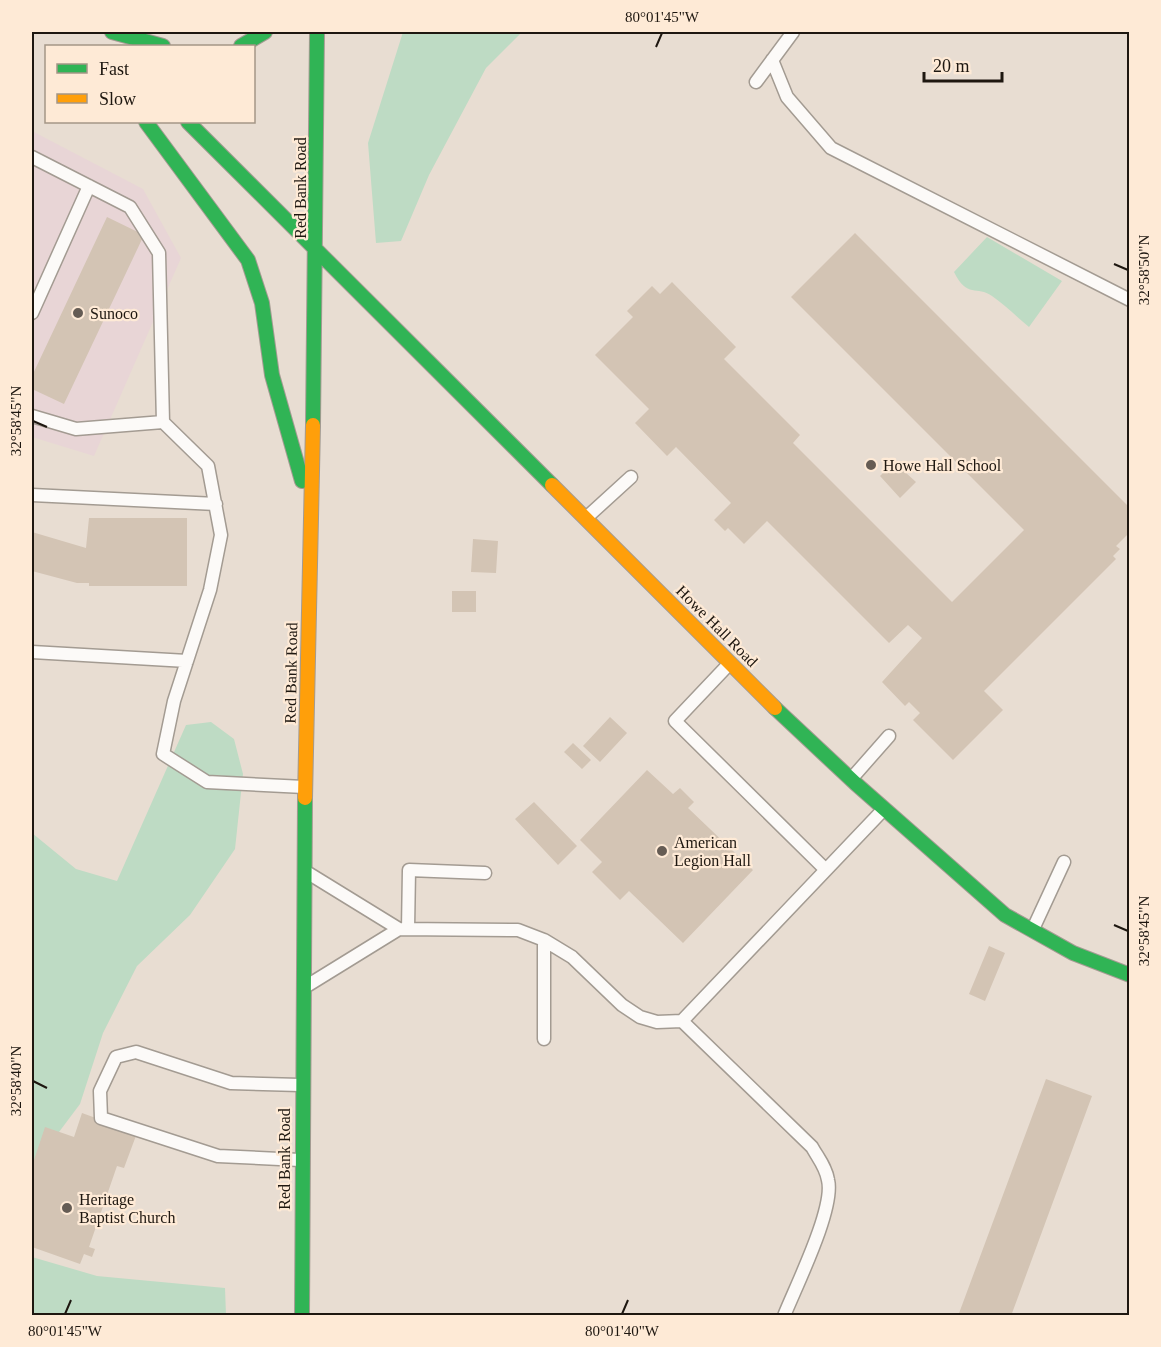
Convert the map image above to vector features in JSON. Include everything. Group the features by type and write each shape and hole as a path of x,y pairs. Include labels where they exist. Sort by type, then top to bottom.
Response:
{"main road":[{"path":"243,45 265,32"},
{"name":"Red Bank Road","path":"302,1316 300,1160 305,787 317,253 317,32"},
{"path":"103,36 157,45"},
{"path":"147,123 248,260 262,303 272,375 311,515"},
{"name":"Howe Hall Road","path":"189,123 730,663 852,779 1005,915 1073,953 1130,975"}],"lane":[{"path":"756,82 793,32"},
{"path":"772,60 787,97 831,148 1130,300"},
{"path":"32,157 130,207 159,253 163,422 208,465 221,535 210,590 174,701 163,754 207,782 305,787"},
{"path":"32,313 89,186"},
{"path":"32,416 76,429 163,422"},
{"path":"585,519 631,477"},
{"path":"32,495 216,504"},
{"path":"32,652 187,661"},
{"path":"730,663 675,721 826,870"},
{"path":"852,779 889,736"},
{"path":"304,871 403,929 518,930 544,940 572,957 622,1005 640,1017 657,1022 682,1021 885,808"},
{"path":"1033,930 1064,862"},
{"path":"403,929 410,870 485,873"},
{"path":"302,989 403,929"},
{"path":"544,940 544,1039"},
{"path":"682,1021 812,1147 824,1166 829,1182 828,1204 784,1316"},
{"path":"300,1160 218,1156 101,1118 100,1091 116,1057 136,1052 231,1083 301,1085"}],"shaded area":[{"path":"32,131 143,189 181,258 94,456 32,437"}],"green space":[{"path":"403,32 522,32 486,68 429,175 401,241 376,243 368,143"},
{"path":"987,237 1062,281 1029,327 992,296 963,286 954,272"},
{"path":"211,722 234,739 243,774 235,849 190,915 137,966 103,1033 80,1104 32,1168 32,833 76,869 117,881 186,725"},
{"path":"32,1257 97,1276 225,1288 226,1315 32,1315"}],"building":[{"path":"107,217 144,235 64,404 32,389 32,376"},
{"path":"855,233 1130,508 1130,532 1116,546 1120,549 1113,556 1116,559 984,691 1003,710 953,760 913,720 920,713 909,702 905,706 882,682 922,638 908,625 889,643 767,521 744,544 728,528 725,531 714,520 731,503 676,447 667,456 635,423 649,409 595,355 633,317 627,311 652,286 660,294 672,282 736,347 724,359 800,435 793,443 952,602 1024,530 791,297"},
{"path":"894,462 916,482 900,498 880,476"},
{"path":"89,518 187,518 187,586 89,586 89,583 77,583 32,571 32,532 86,548"},
{"path":"473,539 498,541 496,573 471,572"},
{"path":"452,591 476,591 476,612 452,612"},
{"path":"610,717 627,733 600,762 583,746"},
{"path":"573,743 591,760 582,769 564,752"},
{"name":"American Legion Hall","path":"647,770 673,794 680,788 694,802 688,808 753,870 683,943 629,891 620,900 592,872 602,862 580,840"},
{"path":"534,802 577,846 558,865 515,819"},
{"path":"989,946 1005,953 985,1001 969,994"},
{"path":"1046,1079 1092,1096 1011,1316 958,1316"},
{"name":"Heritage Baptist Church","path":"82,1113 137,1133 124,1168 117,1166 89,1247 95,1249 92,1257 84,1254 80,1264 32,1247 32,1166 45,1127 74,1137"}],"traffic: fast":[{"path":"112,32 159,45"},
{"path":"243,45 265,32"},
{"path":"313,425 317,32"},
{"path":"147,123 248,260 262,303 272,375 302,481"},
{"path":"189,123 552,485"},
{"path":"775,708 855,783 1005,915 1073,953 1130,975"},
{"path":"302,1316 305,798"}],"traffic: slow":[{"path":"305,798 313,425"},
{"path":"552,485 775,708"}],"place":[{"name":"Sunoco","path":"78,313"},
{"name":"Howe Hall School","path":"871,465"},
{"name":"American Legion Hall","path":"662,851"},
{"name":"Heritage Baptist Church","path":"67,1208"}]}
